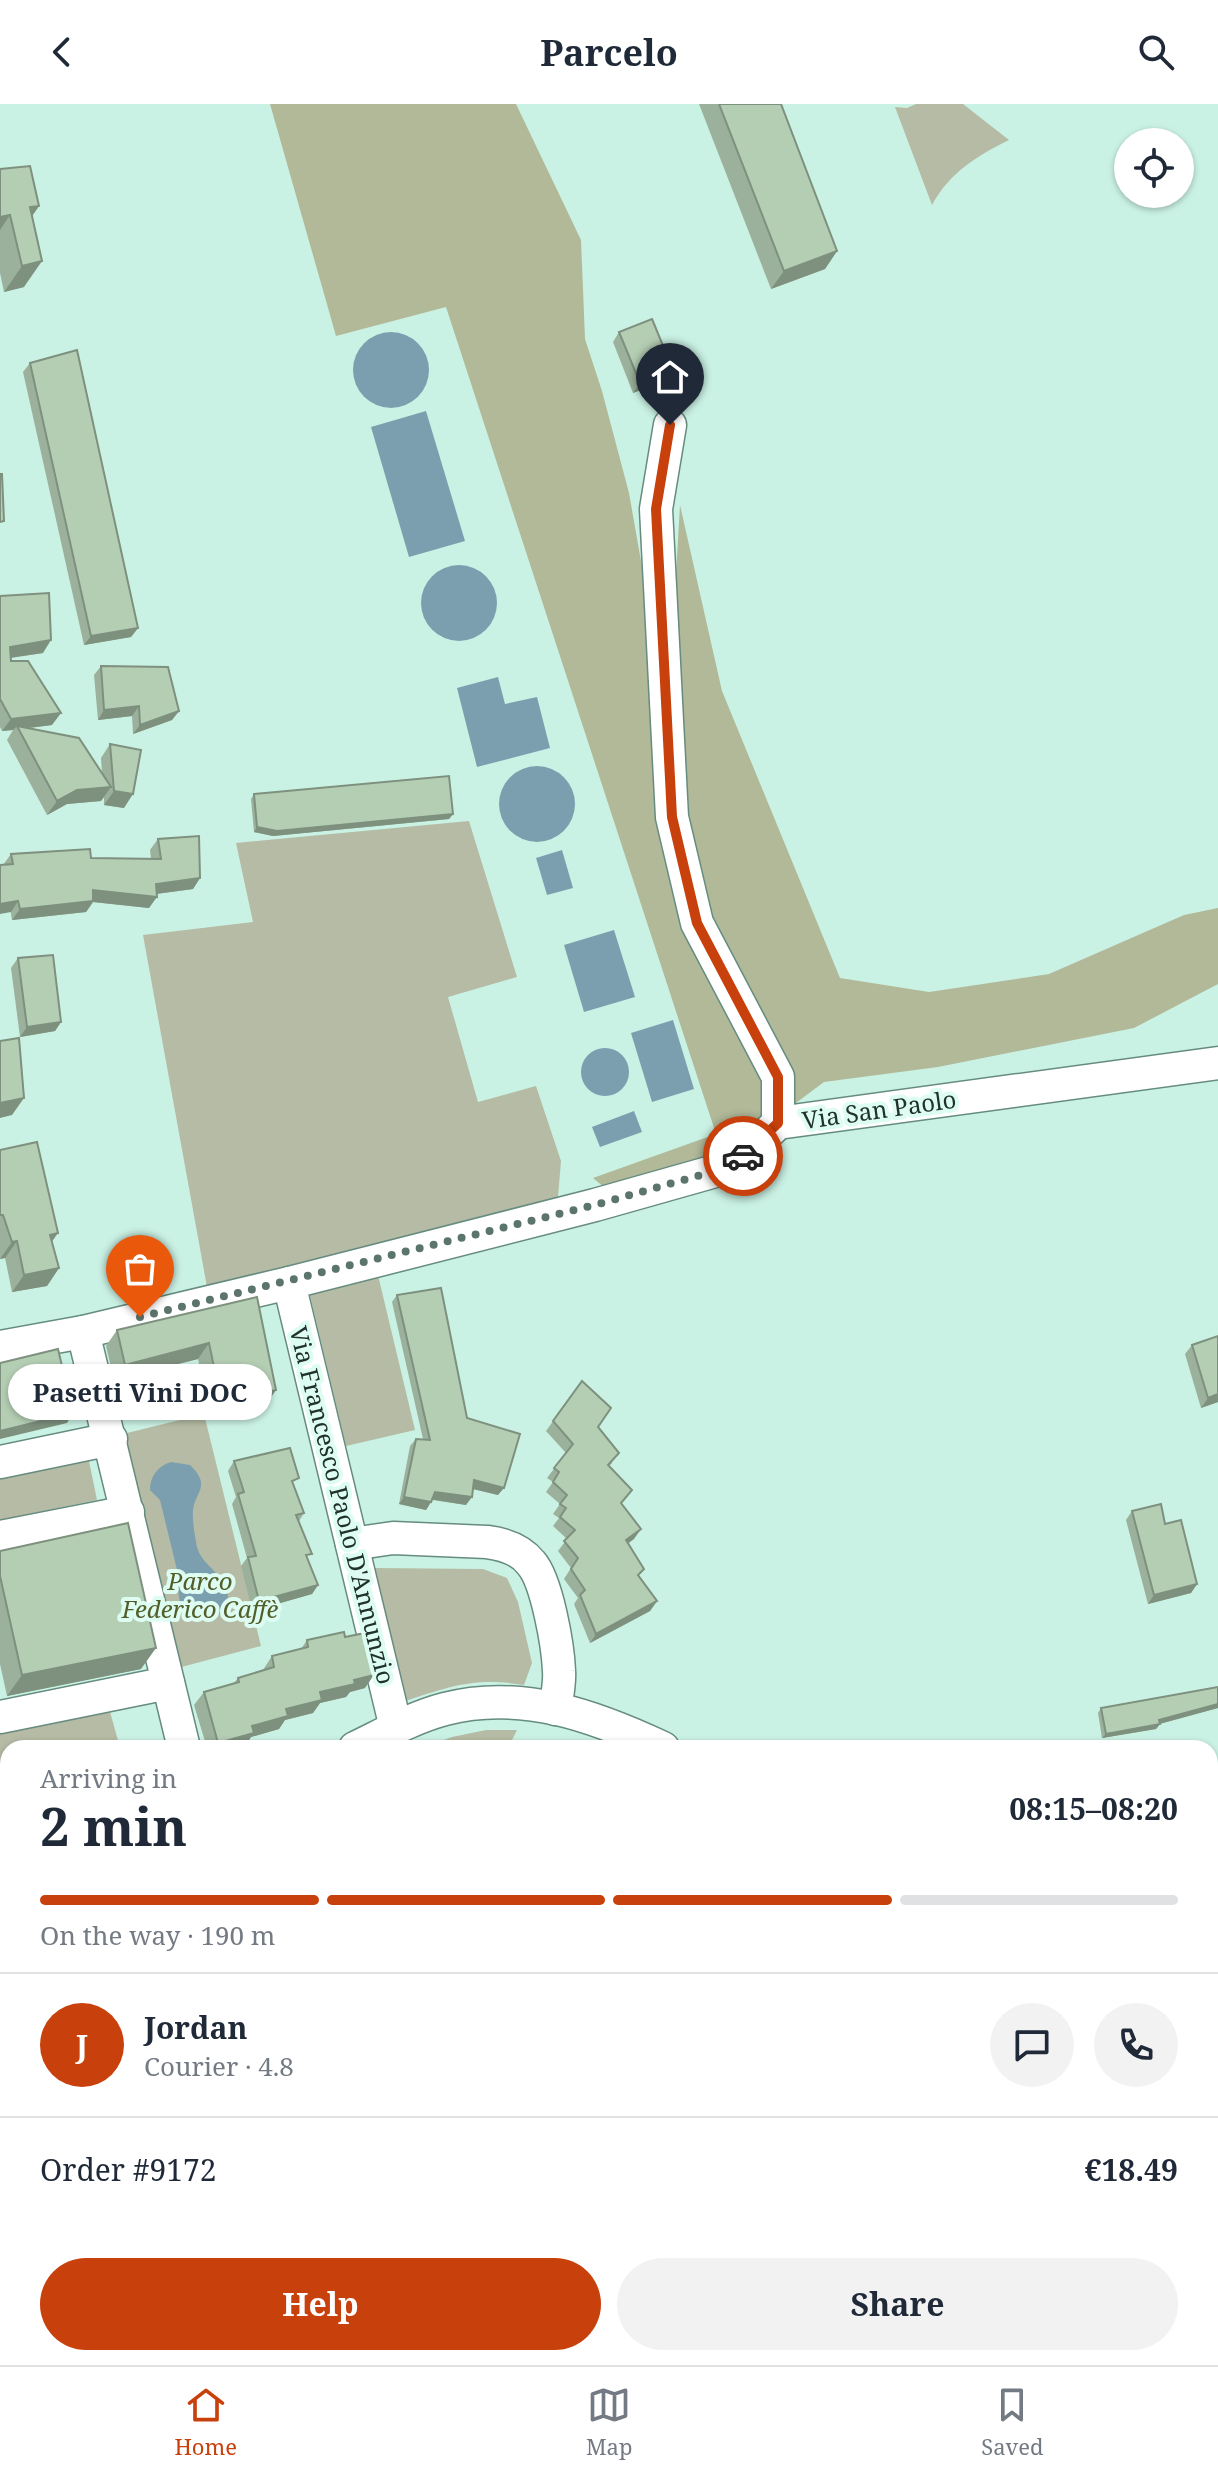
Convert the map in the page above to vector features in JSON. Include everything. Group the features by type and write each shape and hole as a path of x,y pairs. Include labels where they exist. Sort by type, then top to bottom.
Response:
{"street":[{"path":"670,425 656,509 672,817 697,923 778,1077 778,1123"},
{"name":"Via San Paolo","path":"0,1347 83,1332 289,1283 595,1205 733,1166 778,1123 1218,1063"},
{"name":"Via Francesco Paolo D'Annunzio","path":"289,1283 396,1728"},
{"path":"83,1332 182,1740"},
{"path":"0,1462 111,1439"},
{"path":"0,1537 128,1512"},
{"path":"352,1544 393,1538 479,1541 501,1544 522,1554 538,1574 547,1603 559,1672 555,1709"},
{"path":"0,1717 168,1683"},
{"path":"371,1740 445,1709 498,1700 583,1715 644,1740"}],"green space":[{"path":"270,104 516,104 581,240 585,339 629,493 644,578 674,609 680,505 722,691 840,978 929,992 1049,974 1184,915 1218,908 1218,984 1134,1028 938,1067 824,1082 745,1141 687,1169 611,1193 593,1178 716,1134 446,307 336,336"},
{"path":"916,104 963,104 1009,140 965,166 947,183 932,205 895,107 907,108"},
{"path":"469,821 517,977 448,997 478,1102 536,1086 561,1161 558,1197 549,1204 207,1287 143,935 253,922 236,843"},
{"path":"378,1275 415,1430 346,1446 309,1291"},
{"name":"Parco Federico Caffè","path":"204,1414 261,1646 170,1670 115,1436"},
{"path":"89,1461 97,1500 0,1520 0,1479"},
{"path":"374,1568 483,1569 507,1578 518,1602 532,1663 524,1685 491,1682 463,1684 405,1701"},
{"path":"107,1701 118,1740 0,1740 0,1724"},
{"path":"486,1730 517,1730 512,1740 444,1740"}],"water":[{"path":"384,332 398,332 412,338 423,349 429,370 426,385 418,397 398,408 384,408 370,402 359,391 353,377 353,363 359,349 370,338"},
{"path":"426,411 465,541 409,557 371,427"},
{"path":"452,565 466,565 480,571 491,582 497,603 494,618 486,630 466,641 452,641 438,635 427,624 421,610 421,596 427,582 438,571"},
{"path":"498,677 505,704 537,697 550,748 477,767 457,688"},
{"path":"545,766 558,772 569,783 575,804 573,819 558,836 545,842 529,842 516,836 501,819 499,796 505,783 522,768"},
{"path":"562,850 573,888 547,895 536,858"},
{"path":"614,930 635,997 584,1012 564,945"},
{"path":"673,1020 694,1089 652,1102 631,1033"},
{"path":"605,1048 622,1055 629,1072 622,1089 605,1096 588,1089 581,1072 588,1055"},
{"path":"634,1111 642,1132 600,1147 592,1127"},
{"path":"171,1462 190,1465 200,1478 193,1514 197,1547 205,1562 227,1587 228,1595 220,1613 212,1618 195,1617 181,1604 180,1582 160,1500 150,1490 156,1472"}],"building":[{"path":"719,104 781,104 837,251 784,271"},
{"path":"30,166 39,206 30,207 42,261 22,266 10,215 0,217 0,169"},
{"path":"652,319 673,370 640,383 619,332"},
{"path":"77,350 138,628 91,636 30,363"},
{"path":"0,474 4,521 0,522"},
{"path":"49,593 51,640 10,647 11,661 28,661 61,713 11,719 0,699 0,596"},
{"path":"101,666 168,667 179,711 140,725 139,706 104,710"},
{"path":"17,726 79,738 111,787 77,790 57,801"},
{"path":"110,744 141,750 133,794 114,791"},
{"path":"449,776 453,814 277,831 257,827 254,794"},
{"path":"199,836 200,878 156,884 157,897 93,890 93,901 20,909 18,901 0,904 0,865 13,864 11,854 90,849 91,858 161,859 158,839"},
{"path":"53,955 61,1022 27,1027 18,958"},
{"path":"19,1038 24,1098 0,1103 0,1041"},
{"path":"37,1142 58,1233 50,1235 59,1268 24,1275 17,1241 12,1242 3,1215 0,1215 0,1150"},
{"path":"441,1288 467,1418 520,1434 504,1488 474,1480 472,1497 435,1492 431,1502 404,1497 416,1439 430,1440 397,1295"},
{"path":"257,1297 276,1390 228,1400 221,1366 214,1367 209,1343 125,1365 117,1330"},
{"path":"1218,1336 1218,1394 1208,1398 1192,1345"},
{"path":"58,1349 73,1413 0,1431 0,1363"},
{"path":"582,1381 611,1408 598,1427 619,1453 608,1465 632,1490 621,1503 641,1529 626,1540 644,1569 638,1575 657,1601 596,1634 580,1595 585,1590 571,1569 578,1558 564,1541 575,1530 560,1517 566,1508 560,1504 567,1495 553,1482 559,1472 554,1468 573,1444 553,1421"},
{"path":"290,1448 299,1478 292,1481 304,1513 296,1515 312,1554 306,1555 318,1585 259,1601 248,1557 256,1556 238,1494 244,1492 234,1461"},
{"path":"1161,1504 1165,1524 1181,1520 1197,1584 1154,1595 1132,1511"},
{"path":"128,1523 156,1648 22,1675 0,1576 0,1551"},
{"path":"344,1632 345,1637 365,1633 374,1675 354,1680 355,1684 320,1692 322,1700 286,1709 288,1716 252,1726 254,1733 217,1740 204,1692 274,1667 272,1656 308,1647 307,1640"},
{"path":"1218,1687 1218,1704 1159,1720 1160,1724 1106,1734 1101,1708"}],"way so far":[{"path":"140,1317 289,1283 595,1205 733,1166 743,1156"}],"place":[{"name":"Pasetti Vini DOC","path":"140,1317"}],"route":[{"path":"670,425 656,509 672,817 697,923 778,1077 778,1123 743,1156"}]}
